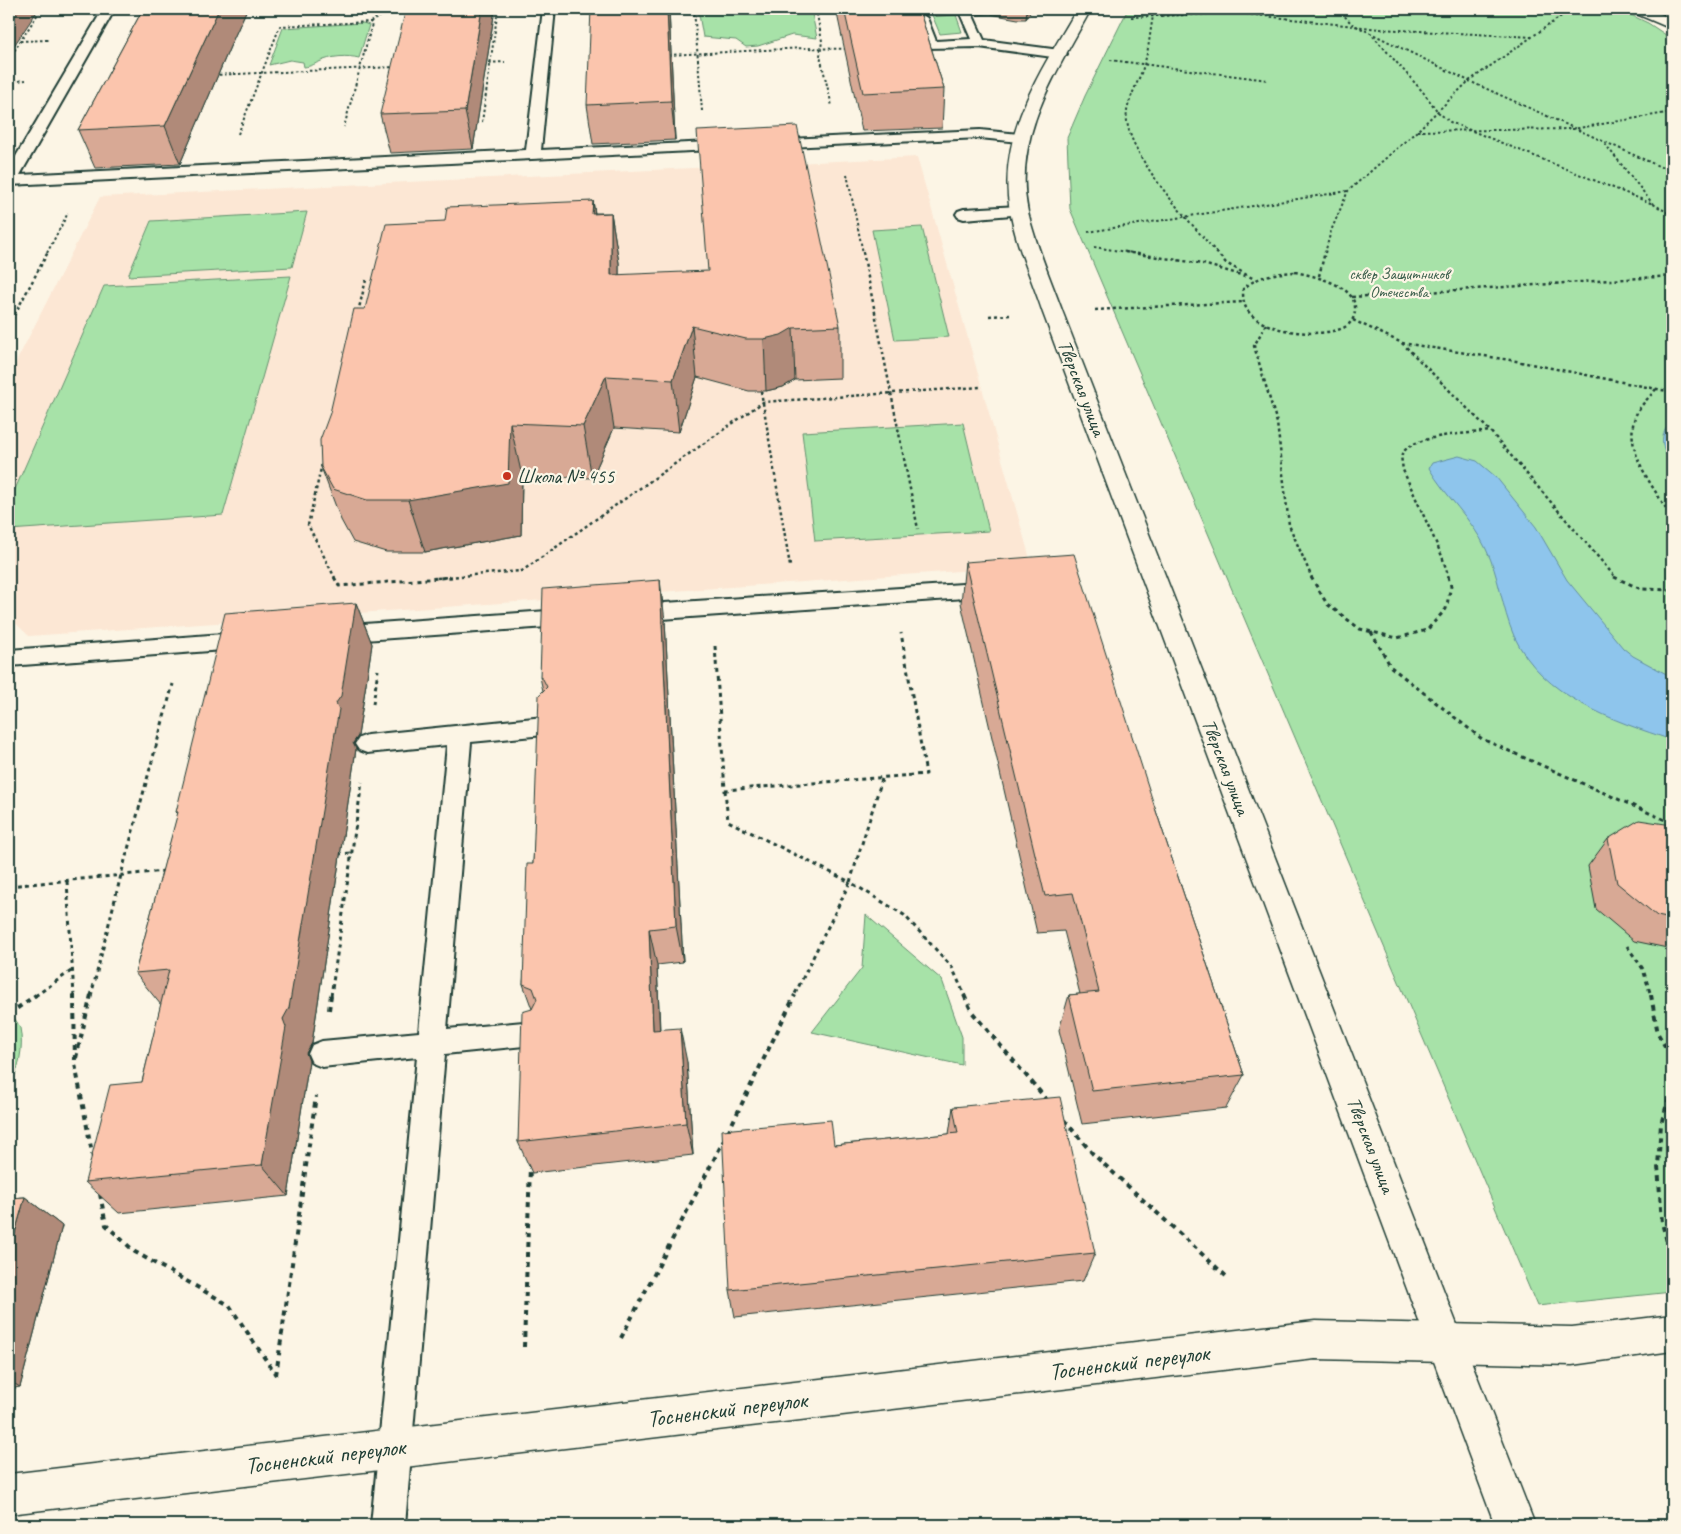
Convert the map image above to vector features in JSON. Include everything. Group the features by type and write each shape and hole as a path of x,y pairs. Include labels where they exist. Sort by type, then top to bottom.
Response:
{"street":[{"name":"Тверская улица","path":"1084,9 1026,116 1019,138 1015,161 1015,190 1019,210 1060,331 1515,1525"},
{"path":"1637,9 1672,25"},
{"name":"Тосненский переулок","path":"9,1494 1315,1340 1572,1346 1672,1333"}],"lane":[{"path":"9,180 109,9"},
{"path":"533,155 549,9"},
{"path":"964,9 979,43"},
{"path":"920,18 931,45 979,43 1060,54"},
{"path":"9,180 966,134 1019,138"},
{"path":"964,214 1019,210"},
{"path":"317,635 1014,587"},
{"path":"9,658 269,638"},
{"path":"367,744 544,726"},
{"path":"388,1525 460,734"},
{"path":"322,1054 534,1033"}],"path":[{"path":"9,59 41,9"},
{"path":"225,170 280,26 370,22 393,9"},
{"path":"478,158 498,9"},
{"path":"694,9 705,146"},
{"path":"816,9 822,41 820,56 839,140"},
{"path":"1150,9 1153,16 1144,65 1133,91 1127,113 1131,136 1159,186 1226,263 1254,279"},
{"path":"1338,9 1352,24 1372,34 1573,129 1672,172"},
{"path":"1319,276 1331,231 1348,191 1378,163 1418,131 1469,81 1563,15 1568,9"},
{"path":"1131,17 1238,13 1352,24 1380,29 1532,37"},
{"path":"335,164 372,24 370,22"},
{"path":"1372,34 1438,112 1450,122 1653,204 1672,215"},
{"path":"669,54 821,49 848,50"},
{"path":"1110,60 1268,80"},
{"path":"481,63 542,61"},
{"path":"214,75 398,67"},
{"path":"9,82 52,78 68,80"},
{"path":"1418,131 1573,129 1672,112"},
{"path":"1604,142 1653,204"},
{"path":"846,170 918,530"},
{"path":"9,325 86,176"},
{"path":"1088,232 1348,191"},
{"path":"1094,247 1203,264 1254,279"},
{"path":"1295,272 1319,276 1339,286 1352,297 1356,309 1353,320 1342,328 1326,333 1285,331 1266,324 1251,314 1243,302 1243,290 1254,279 1272,273 1295,272"},
{"path":"1352,297 1672,276"},
{"path":"357,318 366,280"},
{"path":"1087,311 1243,302"},
{"path":"989,316 1016,315"},
{"path":"1353,320 1402,343 1516,361 1672,392"},
{"path":"1266,324 1254,346 1277,423 1289,525 1306,570 1327,604 1360,630 1397,638 1427,630 1446,609 1451,586 1442,556 1403,470 1400,458 1404,450 1411,444 1424,440 1490,432"},
{"path":"1402,343 1490,432 1613,576 1630,587 1656,592 1672,590"},
{"path":"324,459 308,525 339,586 522,571 763,402 980,387"},
{"path":"1656,389 1635,417 1632,433 1636,454 1672,518"},
{"path":"761,391 795,602"},
{"path":"725,790 882,780 926,774 895,595"},
{"path":"713,607 728,821 850,882 904,915 952,967 972,1012 1049,1101"},
{"path":"98,1187 106,1225 135,1252 228,1305 276,1375 383,630"},
{"path":"1371,632 1391,667 1482,739 1672,823"},
{"path":"75,1064 121,875 183,645"},
{"path":"621,1338 707,1174 850,882 882,780"},
{"path":"332,855 351,853"},
{"path":"9,886 169,871"},
{"path":"67,880 74,969 75,1064 95,1168"},
{"path":"1627,946 1643,970 1652,999 1658,1034 1672,1058"},
{"path":"9,1014 74,969"},
{"path":"1672,1088 1661,1124 1658,1166 1662,1223 1672,1260"},
{"path":"1061,1116 1093,1154 1227,1277"},
{"path":"524,1347 530,1161"}],"shaded area":[{"name":"Школа № 455","path":"917,157 1032,566 29,636 9,617 9,376 100,197"}],"green space":[{"path":"698,9 811,9 817,38 792,35 758,46 746,47 736,40 703,37"},
{"path":"916,9 955,12 962,32 940,34 932,15 917,12"},
{"name":"сквер Защитников Отечества","path":"1128,9 1618,9 1648,23 1672,39 1672,1292 1537,1306 1070,209 1067,138 1085,96"},
{"path":"363,23 369,25 359,58 334,57 304,67 303,62 290,60 269,65 283,28"},
{"path":"307,212 292,267 128,276 151,221"},
{"path":"922,227 949,337 895,340 872,230"},
{"path":"291,276 223,515 9,530 9,503 104,286"},
{"path":"963,423 989,531 815,541 802,432"},
{"path":"866,915 942,980 962,1037 962,1065 812,1032 862,968"},
{"path":"9,1011 20,1028 21,1051 13,1081 9,1087"}],"water":[{"path":"1672,421 1672,464 1663,448 1663,437"},
{"path":"1459,456 1477,461 1496,477 1536,527 1567,580 1623,648 1633,656 1672,677 1672,740 1604,715 1582,704 1561,691 1542,675 1526,657 1510,626 1486,549 1429,468 1432,463"}],"building":[{"path":"143,9 219,9 165,126 78,130"},
{"path":"406,9 482,9 465,111 380,114"},
{"path":"591,9 667,9 671,101 587,105"},
{"path":"844,9 919,9 944,89 863,93"},
{"path":"797,126 840,326 793,328 781,335 764,339 746,339 692,326 673,380 606,376 583,426 510,423 508,483 408,500 367,500 333,489 321,467 320,440 330,413 354,309 365,309 386,224 445,221 447,207 593,201 592,214 611,213 611,275 708,271 697,131"},
{"path":"1074,554 1155,808 1244,1075 1092,1091 1069,995 1099,992 1073,893 1045,896 965,562"},
{"path":"660,580 676,926 649,929 653,1030 680,1028 686,1123 518,1142 522,1012 532,1009 537,999 533,988 523,984 527,864 533,864 539,695 547,687 540,677 543,589"},
{"path":"356,603 341,696 336,703 339,709 289,1008 283,1019 286,1027 262,1165 85,1182 110,1085 142,1082 169,970 135,973 178,812 176,812 225,613"},
{"path":"1639,820 1672,825 1672,919 1657,916 1617,883 1608,839"},
{"path":"1060,1097 1095,1253 730,1290 722,1130 831,1120 834,1145 958,1133 953,1107"},
{"path":"25,1197 9,1254 9,1198"}],"place":[{"name":"Школа № 455","path":"507,476"}]}
